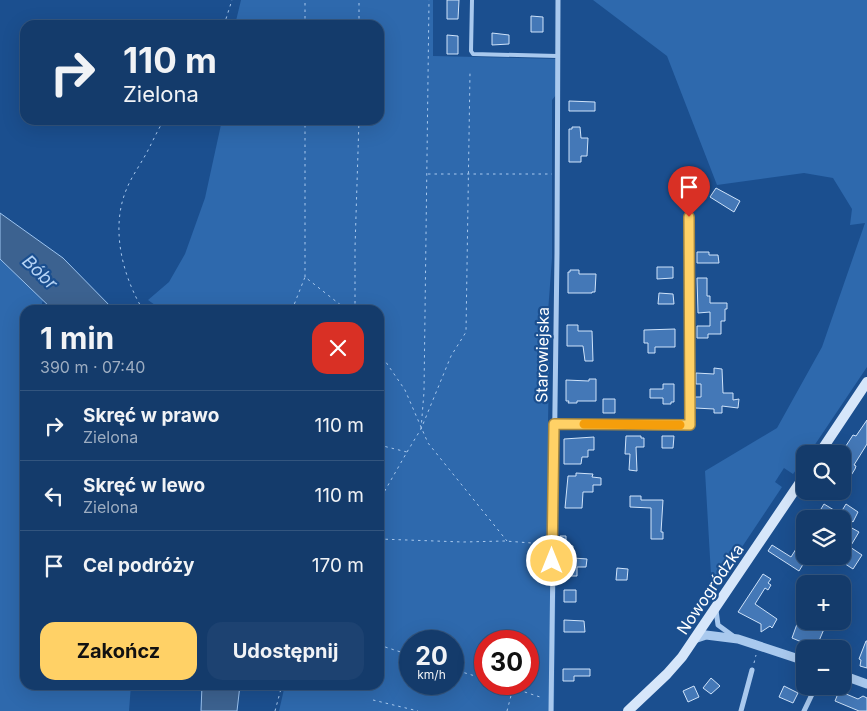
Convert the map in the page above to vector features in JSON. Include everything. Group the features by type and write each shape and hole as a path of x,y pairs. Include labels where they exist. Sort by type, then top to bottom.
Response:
{"main road":[{"path":"825,445 867,382"},
{"name":"Nowogródzka","path":"628,711 667,674 694,639 796,488"}],"street":[{"name":"Starowiejska","path":"551,711 558,0"},
{"path":"554,424 690,425 689,217"},
{"path":"716,607 718,625 738,639"},
{"path":"694,639 706,635 738,639 796,658"},
{"path":"741,711 752,670"},
{"path":"851,678 867,684"},
{"path":"804,711 812,695"}],"lane":[{"path":"472,0 471,51 473,54 557,56"}],"path":[{"path":"226,20 232,0"},
{"path":"305,20 306,0"},
{"path":"359,0 359,20"},
{"path":"421,429 424,392 429,0"},
{"path":"384,492 421,429 451,356 466,332 470,72"},
{"path":"139,305 124,268 121,254 120,224 122,203 127,187 161,125"},
{"path":"294,305 304,277 305,125"},
{"path":"355,305 359,125"},
{"path":"427,174 557,174"},
{"path":"304,277 340,305"},
{"path":"384,359 405,390 428,443 507,541"},
{"path":"384,446 407,452"},
{"path":"384,539 463,542 507,541 552,544"},
{"path":"384,647 399,651"},
{"path":"752,670 757,652"},
{"path":"275,711 281,690"},
{"path":"507,711 511,695"},
{"path":"374,700 418,711"}],"shaded area":[{"path":"241,0 433,0 433,56 559,59 560,90 552,100 552,258 548,312 548,423 556,545 554,711 279,711 284,690 384,690 384,305 155,305 148,300 169,282 185,254 205,198 221,125 384,125 384,20 236,20"},
{"path":"593,0 867,0 867,367 815,445 796,445 796,470 793,474 784,468 775,482 782,487 712,592 705,471 777,428 822,347 865,223 850,225 852,209 833,178 804,173 717,185 667,56"},
{"path":"0,259 43,300 42,305 20,305 20,690 131,690 129,711 0,711"}],"water":[{"name":"Bóbr","path":"0,213 63,258 109,305 48,305 0,259"},
{"path":"202,690 239,690 237,711 201,711"}],"building":[{"path":"447,0 459,0 458,19 447,19"},
{"path":"531,16 543,17 543,32 531,32"},
{"path":"492,33 509,35 509,44 492,45"},
{"path":"447,35 458,36 458,54 447,54"},
{"path":"569,101 595,102 595,111 569,111"},
{"path":"572,127 580,127 581,138 588,138 587,156 581,156 581,162 569,162 569,129 572,129"},
{"path":"716,188 740,201 734,212 710,197"},
{"path":"697,252 709,252 709,255 718,255 719,263 697,263"},
{"path":"657,267 673,267 673,278 657,279"},
{"path":"570,270 579,270 579,274 596,274 595,292 568,293 568,272"},
{"path":"697,278 707,278 707,296 710,296 710,303 727,303 725,321 721,321 721,334 708,334 708,338 697,338 697,326 710,326 710,312 698,313"},
{"path":"659,293 673,294 674,304 658,304"},
{"path":"567,325 578,325 578,331 592,331 593,361 585,361 583,346 567,346"},
{"path":"675,329 675,347 655,347 655,353 648,353 648,343 644,343 644,330"},
{"path":"714,368 722,369 723,393 733,393 733,400 739,399 738,408 722,406 722,413 714,413 714,409 695,408 695,397 701,397 701,384 696,384 696,373 714,374"},
{"path":"589,379 596,379 596,401 568,403 569,401 566,401 566,380 589,381"},
{"path":"663,384 674,384 674,402 671,402 671,404 663,404 663,398 650,398 650,389 663,389"},
{"path":"603,399 615,399 615,413 603,413"},
{"path":"867,420 867,444 854,465 856,466 851,475 851,445 847,445 853,435 856,436"},
{"path":"626,436 641,436 641,438 644,438 644,447 636,447 637,471 629,470 630,454 625,454"},
{"path":"662,436 674,436 673,448 662,448"},
{"path":"594,437 594,450 588,450 588,457 582,457 581,464 564,464 564,439"},
{"path":"576,473 593,474 592,477 601,478 601,485 593,485 593,492 583,492 582,508 565,508 568,476 576,476"},
{"path":"630,496 641,496 641,500 663,500 661,532 663,532 663,539 651,539 651,508 630,507"},
{"path":"824,504 834,510 820,510"},
{"path":"846,504 858,512 853,522 851,520 851,510 842,510"},
{"path":"851,528 859,532 851,545"},
{"path":"560,536 566,536 566,544 573,546 573,558 587,559 586,567 577,567 577,576 562,576 560,554 558,554"},
{"path":"772,545 791,557 796,549 796,565 803,565 799,571 768,551"},
{"path":"851,548 862,555 853,569 847,565 851,565"},
{"path":"617,568 628,569 627,580 616,580"},
{"path":"763,574 771,579 768,583 771,585 768,590 765,588 755,604 777,619 772,628 770,626 761,632 761,624 738,612"},
{"path":"564,590 576,590 576,602 564,602"},
{"path":"564,620 584,621 585,632 564,632"},
{"path":"796,627 796,630 824,630 819,640 797,640 792,638"},
{"path":"866,641 867,668 860,666 861,660 859,659"},
{"path":"563,669 590,669 590,676 574,676 574,681 563,681"},
{"path":"711,678 720,686 711,694 703,688"},
{"path":"694,686 699,697 688,702 683,691"},
{"path":"784,686 796,692 797,695 793,703 779,697"},
{"path":"837,695 848,695 858,699 863,696 867,698 867,711 859,711 835,701"}],"slow traffic":[{"path":"584,424 680,425"}],"route":[{"path":"552,561 554,424 690,425 689,217"}]}
